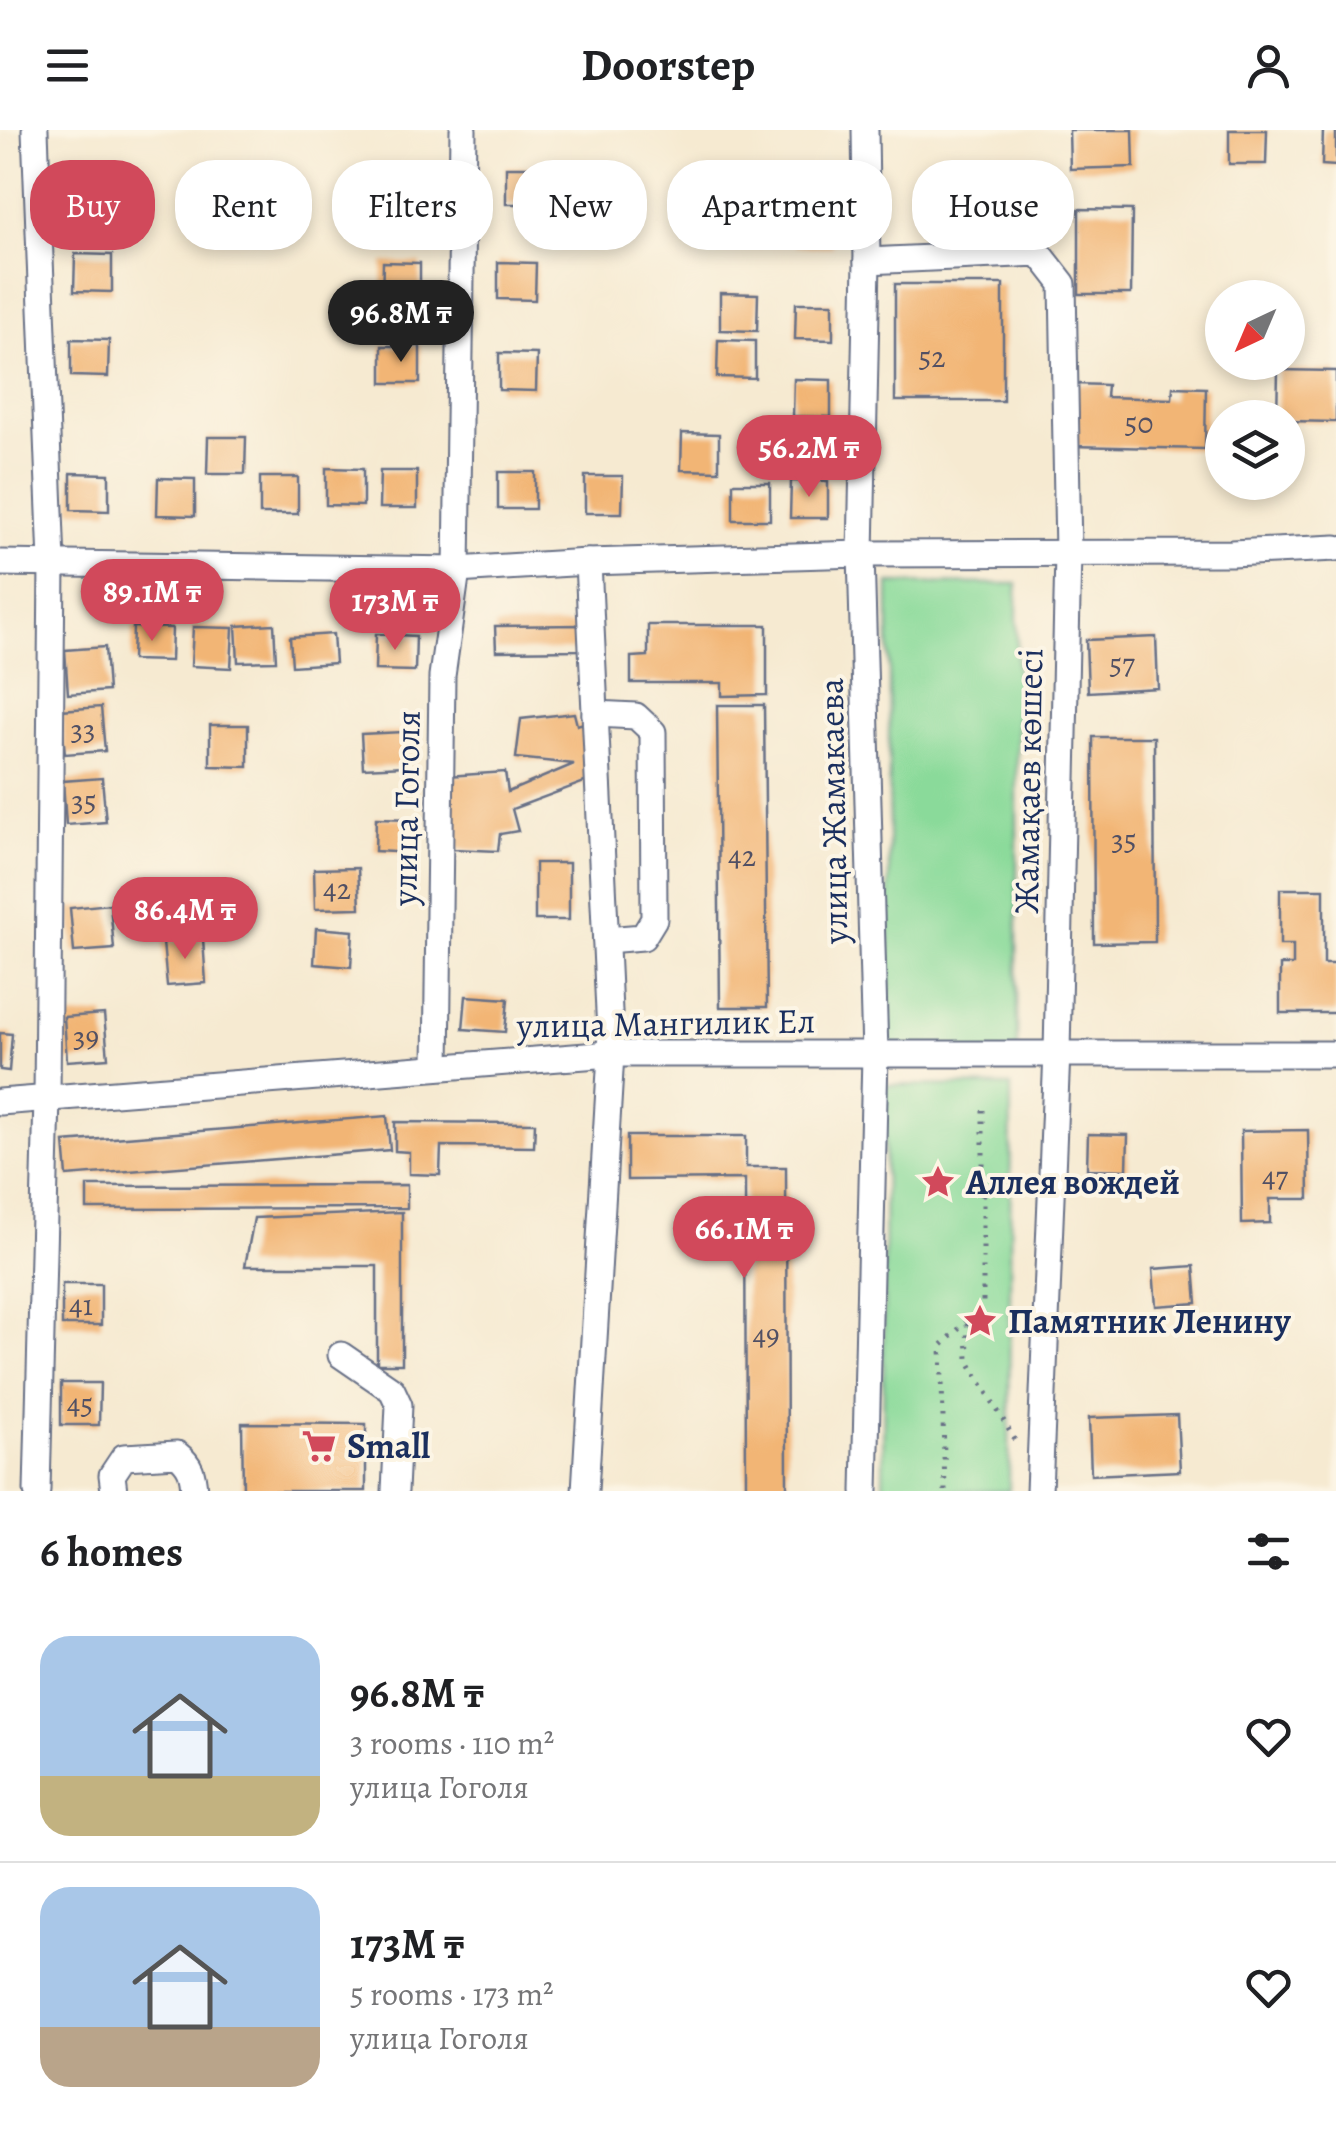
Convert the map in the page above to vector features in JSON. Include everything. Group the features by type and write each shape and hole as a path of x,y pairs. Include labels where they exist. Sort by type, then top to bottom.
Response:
{"street":[{"path":"36,130 52,563 47,1097 38,1491"},
{"name":"улица Гоголя","path":"438,1067 442,676 457,570 463,130"},
{"name":"улица Жамакаева","path":"865,130 862,554 874,1054 865,1491"},
{"name":"Жамақаев көшесі","path":"867,261 1039,252 1063,284 1068,554 1058,1052 1039,1491"},
{"path":"0,563 457,570 862,554 1336,548"},
{"path":"586,1491 611,1054 588,562"},
{"path":"595,714 636,716 653,732 654,919 643,937 606,940"},
{"name":"улица Мангилик Ел","path":"0,1102 611,1054 1336,1054"},
{"path":"341,1355 392,1390 399,1405 396,1491"},
{"path":"114,1491 112,1475 124,1458 177,1454 188,1462 194,1491"}],"path":[{"path":"944,1491 940,1346 983,1305 984,1110"},
{"path":"968,1320 968,1360 1020,1450"}],"green space":[{"path":"889,583 1017,584 1017,1058 889,1058"},
{"path":"885,1085 1011,1086 1009,1491 883,1491"}],"building":[{"path":"1069,130 1133,130 1134,167 1074,169 1074,160 1070,160"},
{"path":"1229,130 1267,130 1266,164 1229,164"},
{"path":"1323,130 1336,130 1336,166 1322,165"},
{"path":"506,167 513,167 513,204 506,204"},
{"path":"1079,209 1132,210 1131,294 1079,294"},
{"path":"75,254 112,255 112,292 74,291"},
{"path":"383,262 420,263 420,299 382,299"},
{"path":"498,262 536,263 535,300 498,299"},
{"path":"895,284 1003,284 1003,401 895,401"},
{"path":"720,293 758,294 757,331 720,330"},
{"path":"796,303 833,303 833,340 795,339"},
{"path":"71,339 109,340 108,377 71,376"},
{"path":"718,340 755,341 755,378 717,377"},
{"path":"382,346 420,346 420,383 382,383"},
{"path":"499,353 537,354 536,391 499,390"},
{"path":"1305,370 1336,371 1336,422 1305,421 1305,400 1277,400 1278,380 1305,380"},
{"path":"794,379 831,380 831,417 793,416"},
{"path":"1073,384 1107,385 1106,397 1172,399 1173,387 1206,388 1205,449 1071,446"},
{"path":"795,427 832,428 832,465 794,464"},
{"path":"682,433 719,434 719,471 681,470"},
{"path":"208,437 246,437 245,474 207,474"},
{"path":"326,468 363,469 363,506 326,505"},
{"path":"380,471 417,471 417,508 379,508"},
{"path":"498,472 535,472 535,509 498,509"},
{"path":"71,473 109,474 109,511 71,510"},
{"path":"585,476 623,476 622,513 585,513"},
{"path":"260,477 298,477 298,514 260,514"},
{"path":"158,478 195,479 195,516 157,515"},
{"path":"791,481 828,481 828,518 790,518"},
{"path":"733,483 770,483 770,520 733,520"},
{"path":"274,624 276,661 238,662 236,626"},
{"path":"580,625 581,650 496,651 495,626"},
{"path":"648,625 767,625 767,695 722,696 722,683 631,683 631,657 648,656"},
{"path":"133,627 172,628 171,661 132,660"},
{"path":"193,627 233,628 231,668 191,666"},
{"path":"333,634 335,663 292,666 290,637"},
{"path":"376,634 416,636 415,671 375,670"},
{"path":"1156,637 1158,688 1088,692 1086,640"},
{"path":"105,647 108,691 68,694 65,650"},
{"path":"717,705 764,705 767,1007 720,1007"},
{"path":"101,707 105,751 65,754 61,710"},
{"path":"574,713 577,725 591,721 590,780 512,809 518,831 500,834 498,851 453,849 448,776 505,772 508,792 574,764 516,758 521,719"},
{"path":"210,725 248,725 248,767 210,766"},
{"path":"403,732 405,766 363,768 361,734"},
{"path":"1093,737 1154,737 1155,942 1094,943"},
{"path":"102,778 106,822 66,825 63,781"},
{"path":"376,818 414,819 413,853 375,851"},
{"path":"535,863 569,863 569,920 535,920"},
{"path":"358,868 360,908 315,909 314,869"},
{"path":"1280,889 1324,889 1324,964 1336,964 1336,1013 1280,1013 1280,965 1293,965 1293,945 1280,945"},
{"path":"110,904 114,949 74,952 70,908"},
{"path":"316,928 353,931 351,967 314,964"},
{"path":"203,939 206,983 167,986 163,942"},
{"path":"466,996 508,999 505,1032 463,1029"},
{"path":"104,1014 108,1058 67,1061 64,1017"},
{"path":"0,1033 12,1034 9,1071 0,1070"},
{"path":"387,1116 390,1150 67,1176 64,1142"},
{"path":"395,1122 535,1123 534,1147 441,1146 440,1175 409,1174 409,1152 395,1151"},
{"path":"1308,1130 1309,1199 1270,1199 1270,1223 1242,1224 1241,1131"},
{"path":"1088,1134 1128,1135 1127,1170 1087,1169"},
{"path":"627,1136 746,1136 746,1167 786,1167 787,1491 746,1491 745,1179 627,1180"},
{"path":"407,1185 407,1208 87,1209 87,1186"},
{"path":"402,1212 402,1364 377,1364 377,1266 245,1266 254,1218"},
{"path":"1194,1266 1197,1303 1156,1306 1153,1269"},
{"path":"62,1284 101,1284 101,1325 62,1325"},
{"path":"61,1383 100,1383 99,1425 61,1425"},
{"path":"1177,1415 1180,1471 1091,1475 1089,1418"},
{"path":"242,1423 366,1424 366,1491 243,1491"}],"place":[{"name":"Аллея вождей","path":"938,1182"},
{"name":"Памятник Ленину","path":"980,1321"},
{"name":"Small","path":"319,1446"}]}
